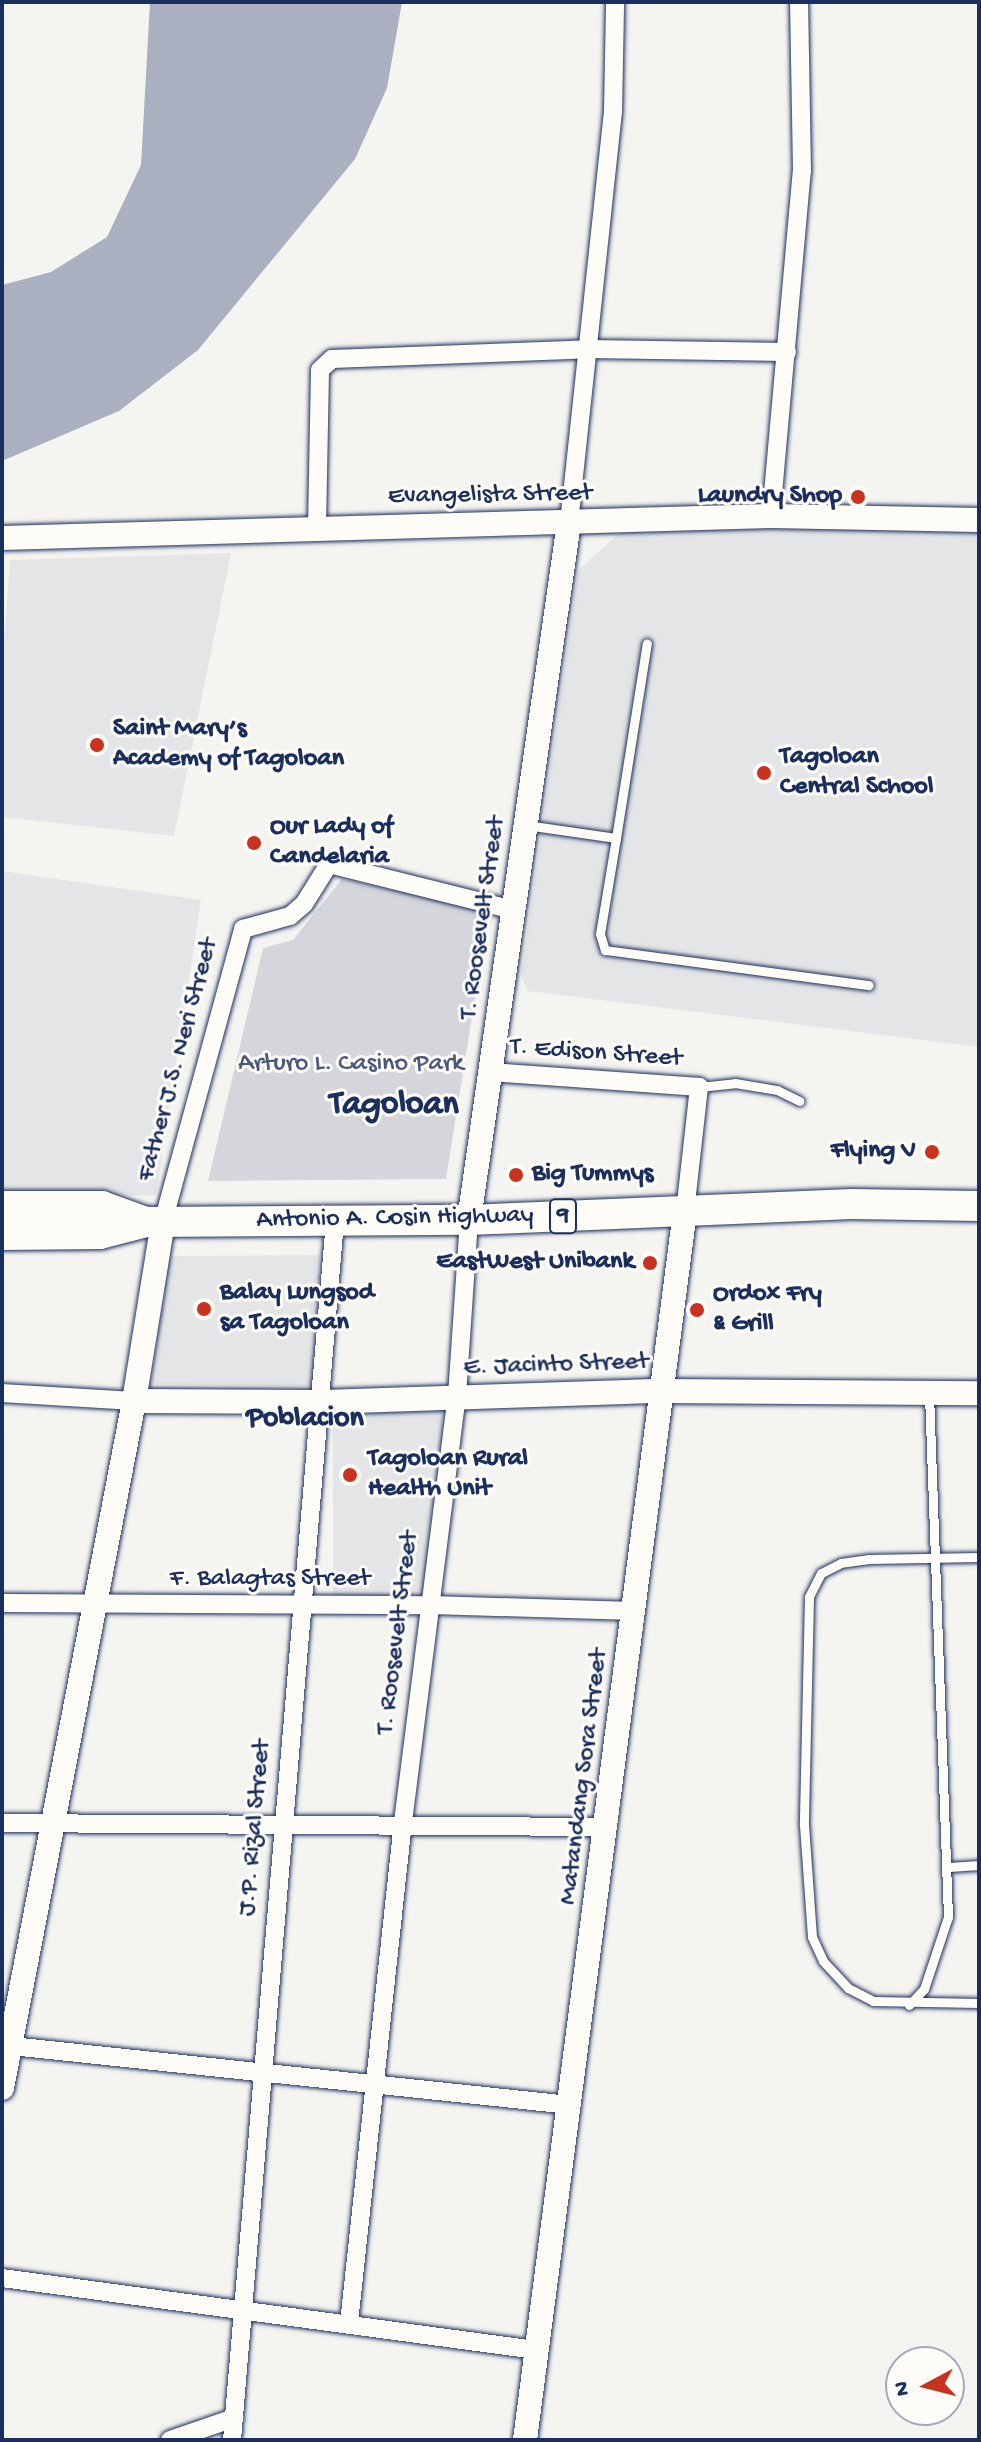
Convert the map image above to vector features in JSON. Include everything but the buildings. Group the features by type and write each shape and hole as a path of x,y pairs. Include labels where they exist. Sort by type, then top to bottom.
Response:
{"highway":[{"name":"Antonio A. Cosin Highway","path":"2,1235 100,1234 154,1222 469,1220 852,1204 979,1206"},
{"name":"Antonio A. Cosin Highway","path":"2,1206 102,1206 154,1222"}],"street":[{"path":"569,523 613,111 615,2"},
{"path":"771,516 803,160 799,2"},
{"path":"317,527 320,370 325,362 589,349 787,352"},
{"name":"Evangelista Street","path":"2,538 771,516 979,520"},
{"name":"T. Roosevelt Street","path":"349,2323 403,1822 457,1396 469,1220 569,523"},
{"name":"Father J.S. Neri Street","path":"154,1222 243,929 290,916 304,904 329,864 513,910"},
{"name":"T. Edison Street","path":"490,1072 699,1087"},
{"path":"685,1211 699,1087"},
{"name":"Matandang Sora Street","path":"525,2440 608,1827 660,1391 685,1211"},
{"name":"J.P. Rizal Street","path":"232,2440 260,2071 323,1402 335,1221"},
{"path":"2,2088 6,2045 54,1826 91,1606 134,1401 154,1222"},
{"name":"E. Jacinto Street","path":"134,1401 323,1402 660,1391 979,1393"},
{"path":"2,1393 134,1401"},
{"name":"F. Balagtas Street","path":"2,1603 303,1607 431,1605 634,1611"},
{"path":"2,1823 54,1826 403,1822 608,1827"},
{"path":"6,2045 570,2105"},
{"path":"2,2278 536,2350"},
{"path":"170,2440 234,2418"}],"lane":[{"path":"647,643 600,934 605,950 869,985"},
{"path":"526,825 616,838"},
{"path":"699,1087 735,1083 777,1090 800,1101"},
{"path":"909,2005 924,1989 939,1952 948,1917 949,1867 929,1394"},
{"path":"979,1557 841,1563 821,1573 809,1597 804,1825 812,1937 823,1961 848,1988 873,2001 909,2005 979,2003"},
{"path":"949,1867 979,1865"}],"shaded area":[{"name":"Tagoloan Central School","path":"977,524 979,1047 528,991 521,976 578,570 621,532"},
{"name":"Saint Mary’s Academy of Tagoloan","path":"231,553 174,836 2,817 2,673 10,560"},
{"path":"2,871 201,900 156,1195 2,1197"},
{"path":"320,1255 315,1386 151,1384 170,1256"},
{"path":"333,1409 442,1409 442,1595 333,1595"}],"green space":[{"name":"Arturo L. Casino Park","path":"342,879 489,910 446,1179 208,1181 263,948 293,940"}],"water":[{"path":"150,2 402,2 387,88 355,159 198,350 119,411 2,461 2,285 51,272 107,237 141,165"}],"place":[{"name":"Laundry Shop","path":"858,497"},
{"name":"Saint Mary’s Academy of Tagoloan","path":"97,745"},
{"name":"Tagoloan Central School","path":"764,773"},
{"name":"Our Lady of Candelaria","path":"254,843"},
{"name":"Flying V","path":"932,1152"},
{"name":"Big Tummys","path":"516,1175"},
{"name":"EastWest Unibank","path":"650,1263"},
{"name":"Balay Lungsod sa Tagoloan","path":"204,1309"},
{"name":"Ordox Fry & Grill","path":"697,1310"},
{"name":"Tagoloan Rural Health Unit","path":"350,1475"}],"district":[{"name":"Tagoloan","path":"394,1107"},
{"name":"Poblacion","path":"305,1420"}]}
